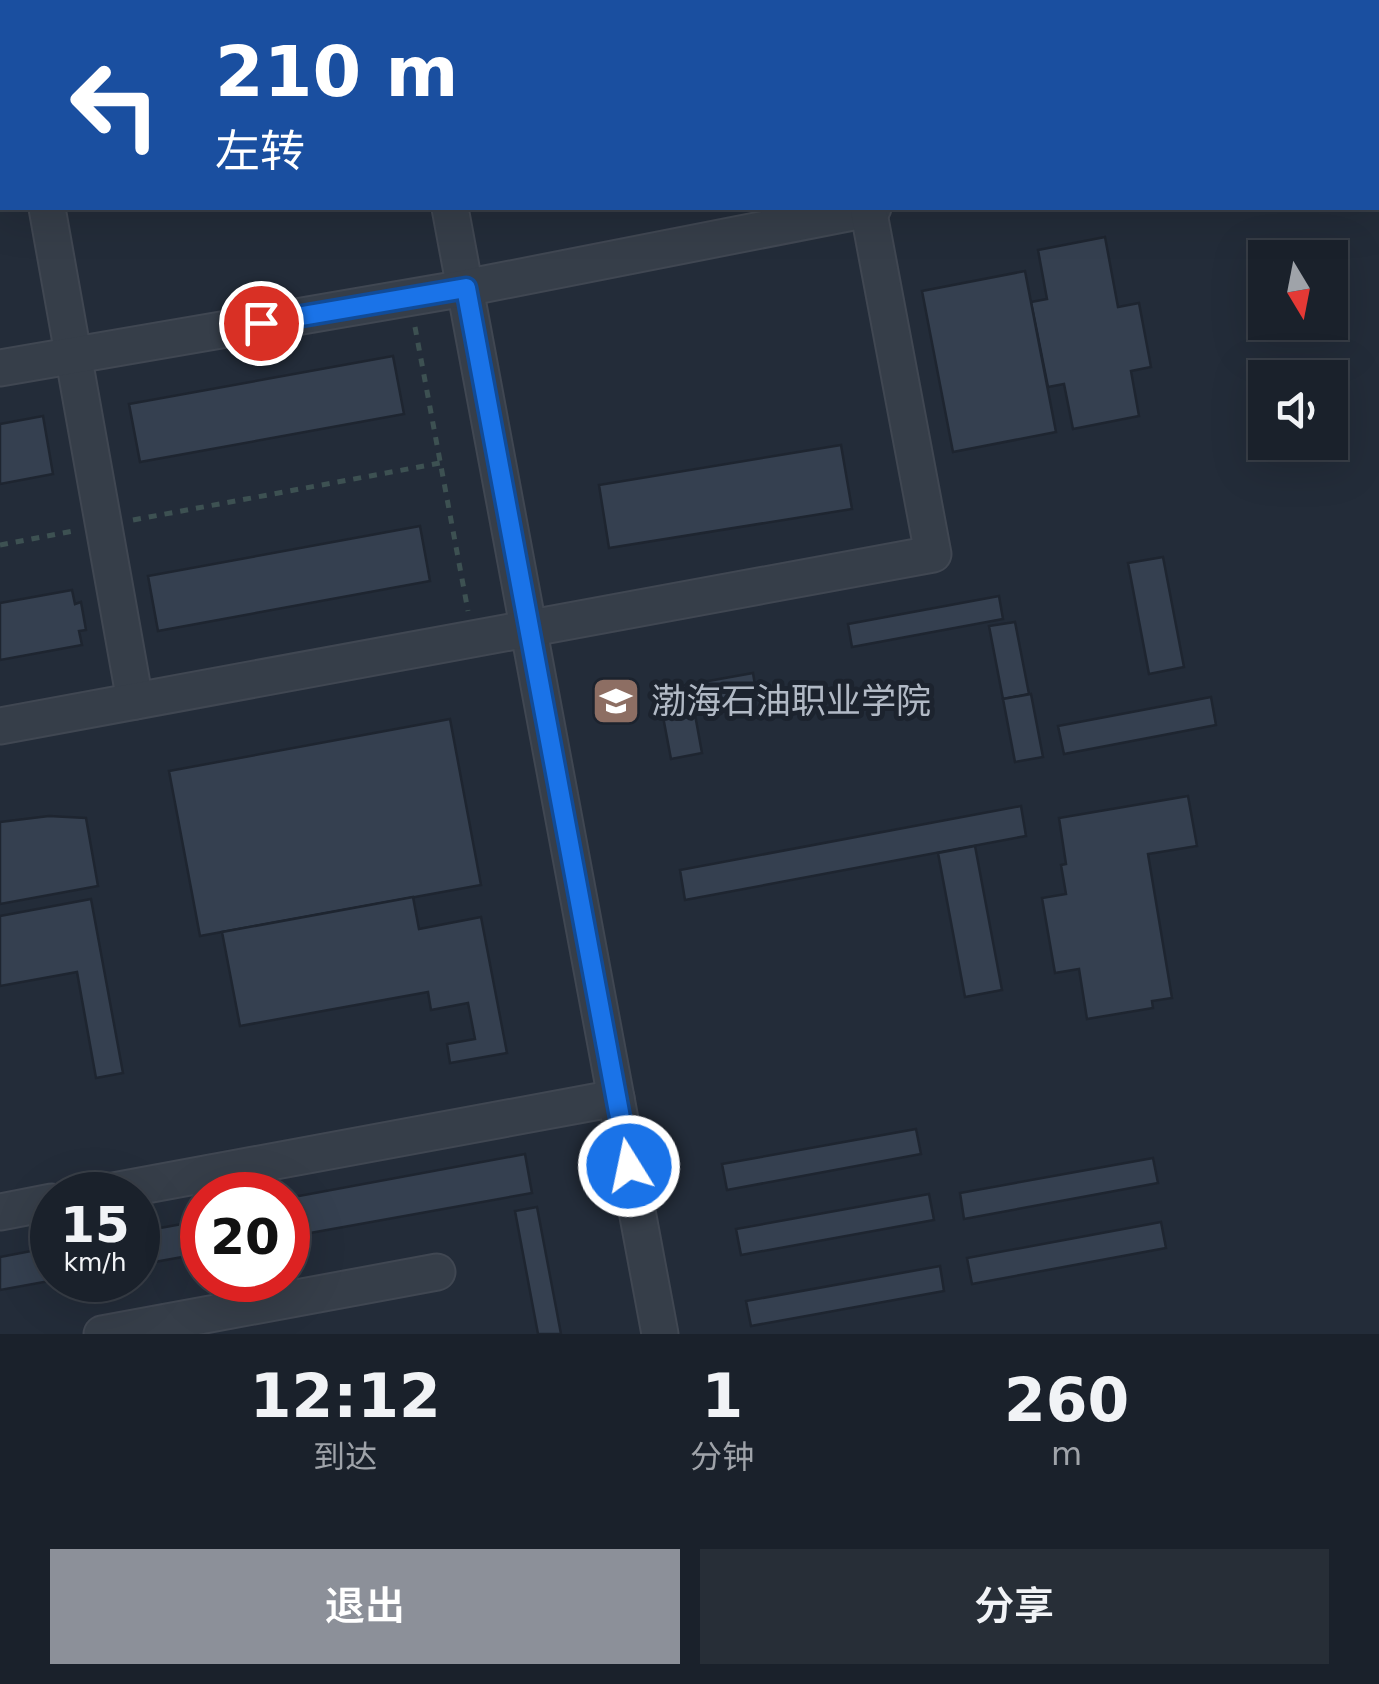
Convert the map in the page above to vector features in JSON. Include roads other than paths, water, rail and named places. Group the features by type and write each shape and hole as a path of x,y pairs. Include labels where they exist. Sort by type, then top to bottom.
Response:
{"lane":[{"path":"47,210 134,701"},
{"path":"450,210 660,1334"},
{"path":"0,368 466,288 860,210"},
{"path":"0,726 933,554 870,210"},
{"path":"160,1182 616,1098"},
{"path":"0,1212 30,1206"},
{"path":"102,1334 167,1328 436,1272"}],"place":[{"name":"渤海石油职业学院","path":"616,701"}]}
